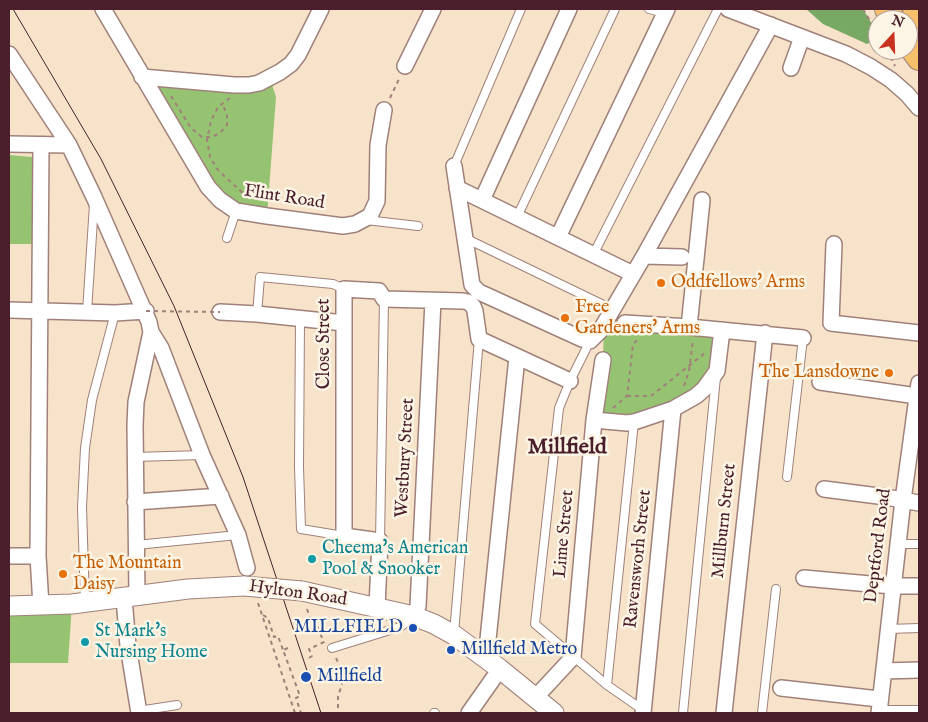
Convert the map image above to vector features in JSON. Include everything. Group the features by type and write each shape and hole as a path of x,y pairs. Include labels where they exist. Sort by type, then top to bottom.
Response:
{"highway":[{"path":"914,9 919,16"}],"street":[{"name":"Flint Road","path":"103,9 208,187 220,200 236,211 267,216 343,226 364,220"},
{"path":"142,77 234,85 259,83 291,64 298,55 321,9"},
{"path":"405,66 433,9"},
{"path":"482,200 570,9"},
{"path":"728,9 846,54 891,80 919,108"},
{"path":"558,237 666,11"},
{"path":"454,166 472,285 479,292 590,341 600,331 644,256 771,25"},
{"path":"791,68 802,37"},
{"path":"9,54 69,145 146,311 151,332 161,348 202,455 238,535 249,584"},
{"path":"364,220 370,216 377,201 378,145 384,110"},
{"path":"9,144 69,145"},
{"path":"41,145 38,556 41,606"},
{"path":"457,188 633,274"},
{"path":"692,327 702,200"},
{"path":"834,244 831,323 919,333"},
{"path":"644,256 682,257"},
{"name":"Close Street","path":"344,536 344,289 379,291 384,299 462,301 472,306 475,311 479,339"},
{"name":"Westbury Street","path":"414,616 418,606 433,301"},
{"path":"9,310 115,313 146,311"},
{"path":"220,312 344,322"},
{"path":"633,324 692,327 721,335 764,333 803,338"},
{"path":"138,712 128,646 130,597 136,545 136,402 151,332"},
{"name":"Millburn Street","path":"724,713 764,333"},
{"path":"596,420 634,422 676,407 696,396 704,389 716,371 721,335"},
{"path":"479,339 570,381"},
{"path":"469,713 493,664 517,357"},
{"name":"Lime Street","path":"573,657 603,360"},
{"path":"820,382 918,390"},
{"name":"Deptford Road","path":"879,707 903,500 914,460 918,390"},
{"name":"Ravensworh Street","path":"643,712 676,407"},
{"path":"824,489 919,503"},
{"path":"136,502 221,496"},
{"path":"344,536 380,541 377,607"},
{"path":"9,556 38,556"},
{"path":"804,578 892,586 919,586"},
{"name":"Hylton Road","path":"9,606 41,606 85,602 188,589 249,584 304,599 377,607 414,616 434,624 493,664 554,713"},
{"path":"535,698 573,657"},
{"path":"884,671 919,670"},
{"path":"780,688 879,707"}],"lane":[{"path":"454,166 521,9"},
{"path":"517,217 615,9"},
{"path":"649,9 666,11"},
{"path":"593,255 718,9"},
{"path":"87,312 94,198"},
{"path":"227,238 236,211"},
{"path":"364,220 418,226"},
{"path":"465,238 612,309"},
{"path":"257,314 260,277 334,284 344,289"},
{"path":"380,541 384,299"},
{"path":"85,602 82,507 87,425 97,376 115,313"},
{"path":"300,319 299,467 301,529 344,536"},
{"path":"787,477 803,338"},
{"path":"454,636 479,339"},
{"path":"586,349 559,408 535,624 607,685 643,712"},
{"path":"683,713 716,371"},
{"path":"607,685 634,422"},
{"path":"135,457 202,455"},
{"path":"136,545 238,535"},
{"path":"898,544 919,544"},
{"path":"762,713 776,589"},
{"path":"332,648 400,627 414,616"},
{"path":"888,628 919,628"},
{"path":"138,712 177,705"},
{"path":"879,707 919,710"}],"path":[{"path":"384,110 405,66"},
{"path":"158,78 191,128 202,137 219,134 227,125 227,115 222,103"},
{"path":"249,85 218,107 211,121 208,137 210,157 218,170 267,216"},
{"path":"146,311 220,312"},
{"path":"627,396 633,345 639,337 633,324"},
{"path":"676,407 690,366 692,327"},
{"path":"596,420 627,396 651,396 690,366 721,335"},
{"path":"249,584 262,615 295,713"},
{"path":"304,599 311,621 315,620 323,642"},
{"path":"262,615 268,618 274,637 278,636 300,696 296,698 301,713"},
{"path":"283,650 288,648"},
{"path":"332,648 342,671 342,684 338,697 338,713"}],"green space":[{"path":"806,9 863,9 868,17 868,43 867,44 823,24"},
{"path":"142,77 270,78 276,97 267,216 220,200"},
{"path":"9,155 32,157 33,244 9,244"},
{"path":"604,323 722,330 709,381 648,418 594,420 603,360"},
{"path":"72,604 68,663 9,663 9,606"}],"tram line":[{"path":"13,9 101,159 174,306 243,477 321,713"}],"place":[{"name":"Oddfellows' Arms","path":"661,283"},
{"name":"Free Gardeners' Arms","path":"565,318"},
{"name":"The Lansdowne","path":"889,373"},
{"name":"Cheema's American Pool & Snooker","path":"312,559"},
{"name":"The Mountain Daisy","path":"63,574"},
{"name":"MILLFIELD","path":"413,628"},
{"name":"St Mark's Nursing Home","path":"85,642"},
{"name":"Millfield Metro","path":"451,650"},
{"name":"Millfield","path":"306,677"}],"district":[{"name":"Millfield","path":"567,448"}]}
